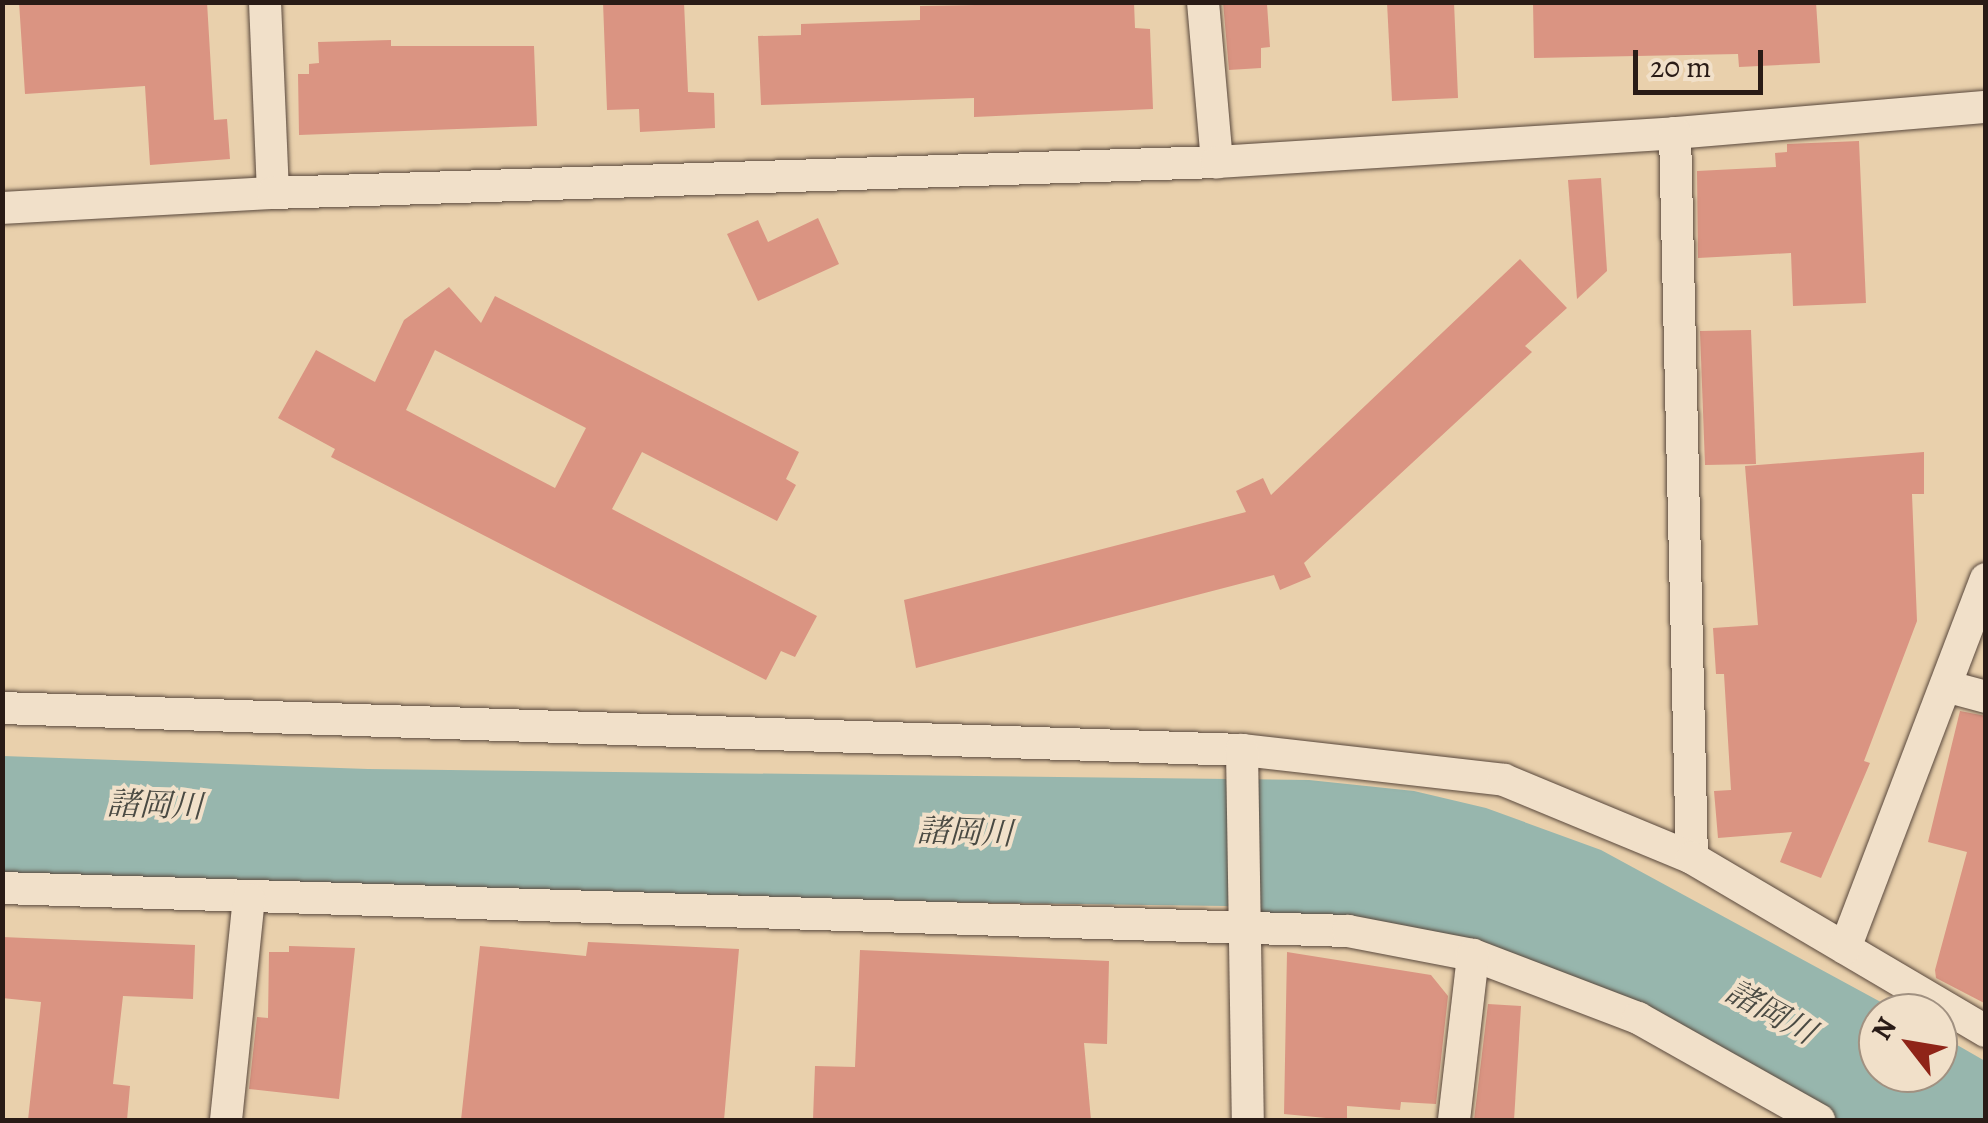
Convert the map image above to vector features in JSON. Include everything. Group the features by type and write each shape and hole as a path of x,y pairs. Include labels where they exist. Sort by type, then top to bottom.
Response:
{"street":[{"path":"265,2 273,193"},
{"path":"1203,2 1217,162"},
{"path":"2,208 273,193 1217,162 1986,107"},
{"path":"1675,132 1692,858"},
{"path":"1845,948 1986,579"},
{"path":"1948,686 1986,697"},
{"path":"2,708 1242,750 1504,780 1692,858 1986,1031"},
{"path":"1242,750 1248,1120"},
{"path":"2,888 249,899 1348,931 1474,955 1638,1018 1819,1120"},
{"path":"226,1120 249,899"},
{"path":"1454,1120 1474,955"}],"water":[{"name":"諸岡川","path":"3,756 368,769 1309,780 1414,791 1486,808 1601,850 1864,993 1858,993 1858,1093 1958,1093 1958,1045 1985,1061 1985,1120 1831,1120 1581,984 1226,906 3,890"}],"building":[{"path":"19,2 207,2 214,120 227,119 230,159 150,165 145,86 25,94"},
{"path":"603,2 684,2 688,92 714,93 715,128 640,132 639,109 607,110"},
{"path":"1134,2 1135,28 1150,29 1153,109 974,117 974,98 761,105 758,36 801,35 801,24 920,20 920,6"},
{"path":"1223,2 1267,4 1270,47 1261,48 1261,68 1229,70"},
{"path":"1387,2 1454,2 1458,98 1392,101"},
{"path":"1533,2 1816,2 1820,63 1739,67 1738,54 1534,58"},
{"path":"391,40 391,46 534,46 537,126 299,135 298,74 309,74 309,64 319,63 318,42"},
{"path":"1859,141 1866,303 1793,306 1791,253 1698,258 1697,171 1776,167 1775,153 1787,152 1787,144"},
{"path":"1601,178 1607,271 1577,299 1568,180"},
{"path":"818,218 839,264 758,301 727,234 758,220 768,242"},
{"path":"1520,259 1567,308 1525,346 1532,352 1304,563 1311,577 1280,590 1274,575 916,668 904,600 1246,512 1236,491 1263,478 1271,495"},
{"path":"449,287 481,323 495,296 799,452 786,479 796,485 777,521 642,452 612,509 817,616 795,657 781,651 766,680 331,457 335,449 278,418 316,350 375,382 404,320","holes":["435,350 586,428 555,488 406,410"]},
{"path":"1751,330 1756,464 1705,465 1700,331"},
{"path":"1924,452 1924,494 1912,494 1917,621 1864,761 1870,763 1821,878 1780,862 1792,832 1718,838 1714,791 1731,790 1724,674 1716,674 1713,628 1758,625 1745,466"},
{"path":"1960,711 1986,716 1986,1004 1936,978 1935,970 1967,852 1928,842"},
{"path":"2,937 195,945 193,999 123,996 113,1084 130,1086 127,1120 28,1120 41,1002 2,998"},
{"path":"588,942 739,949 724,1120 461,1120 480,946 586,956"},
{"path":"289,946 355,948 339,1099 249,1089 257,1017 268,1018 269,952 289,952"},
{"path":"860,950 1109,961 1107,1044 1084,1043 1091,1120 813,1119 815,1066 855,1067"},
{"path":"1287,952 1431,975 1448,996 1436,1104 1401,1102 1400,1110 1347,1106 1347,1120 1284,1114"},
{"path":"1488,1004 1521,1006 1514,1120 1474,1120"}]}
